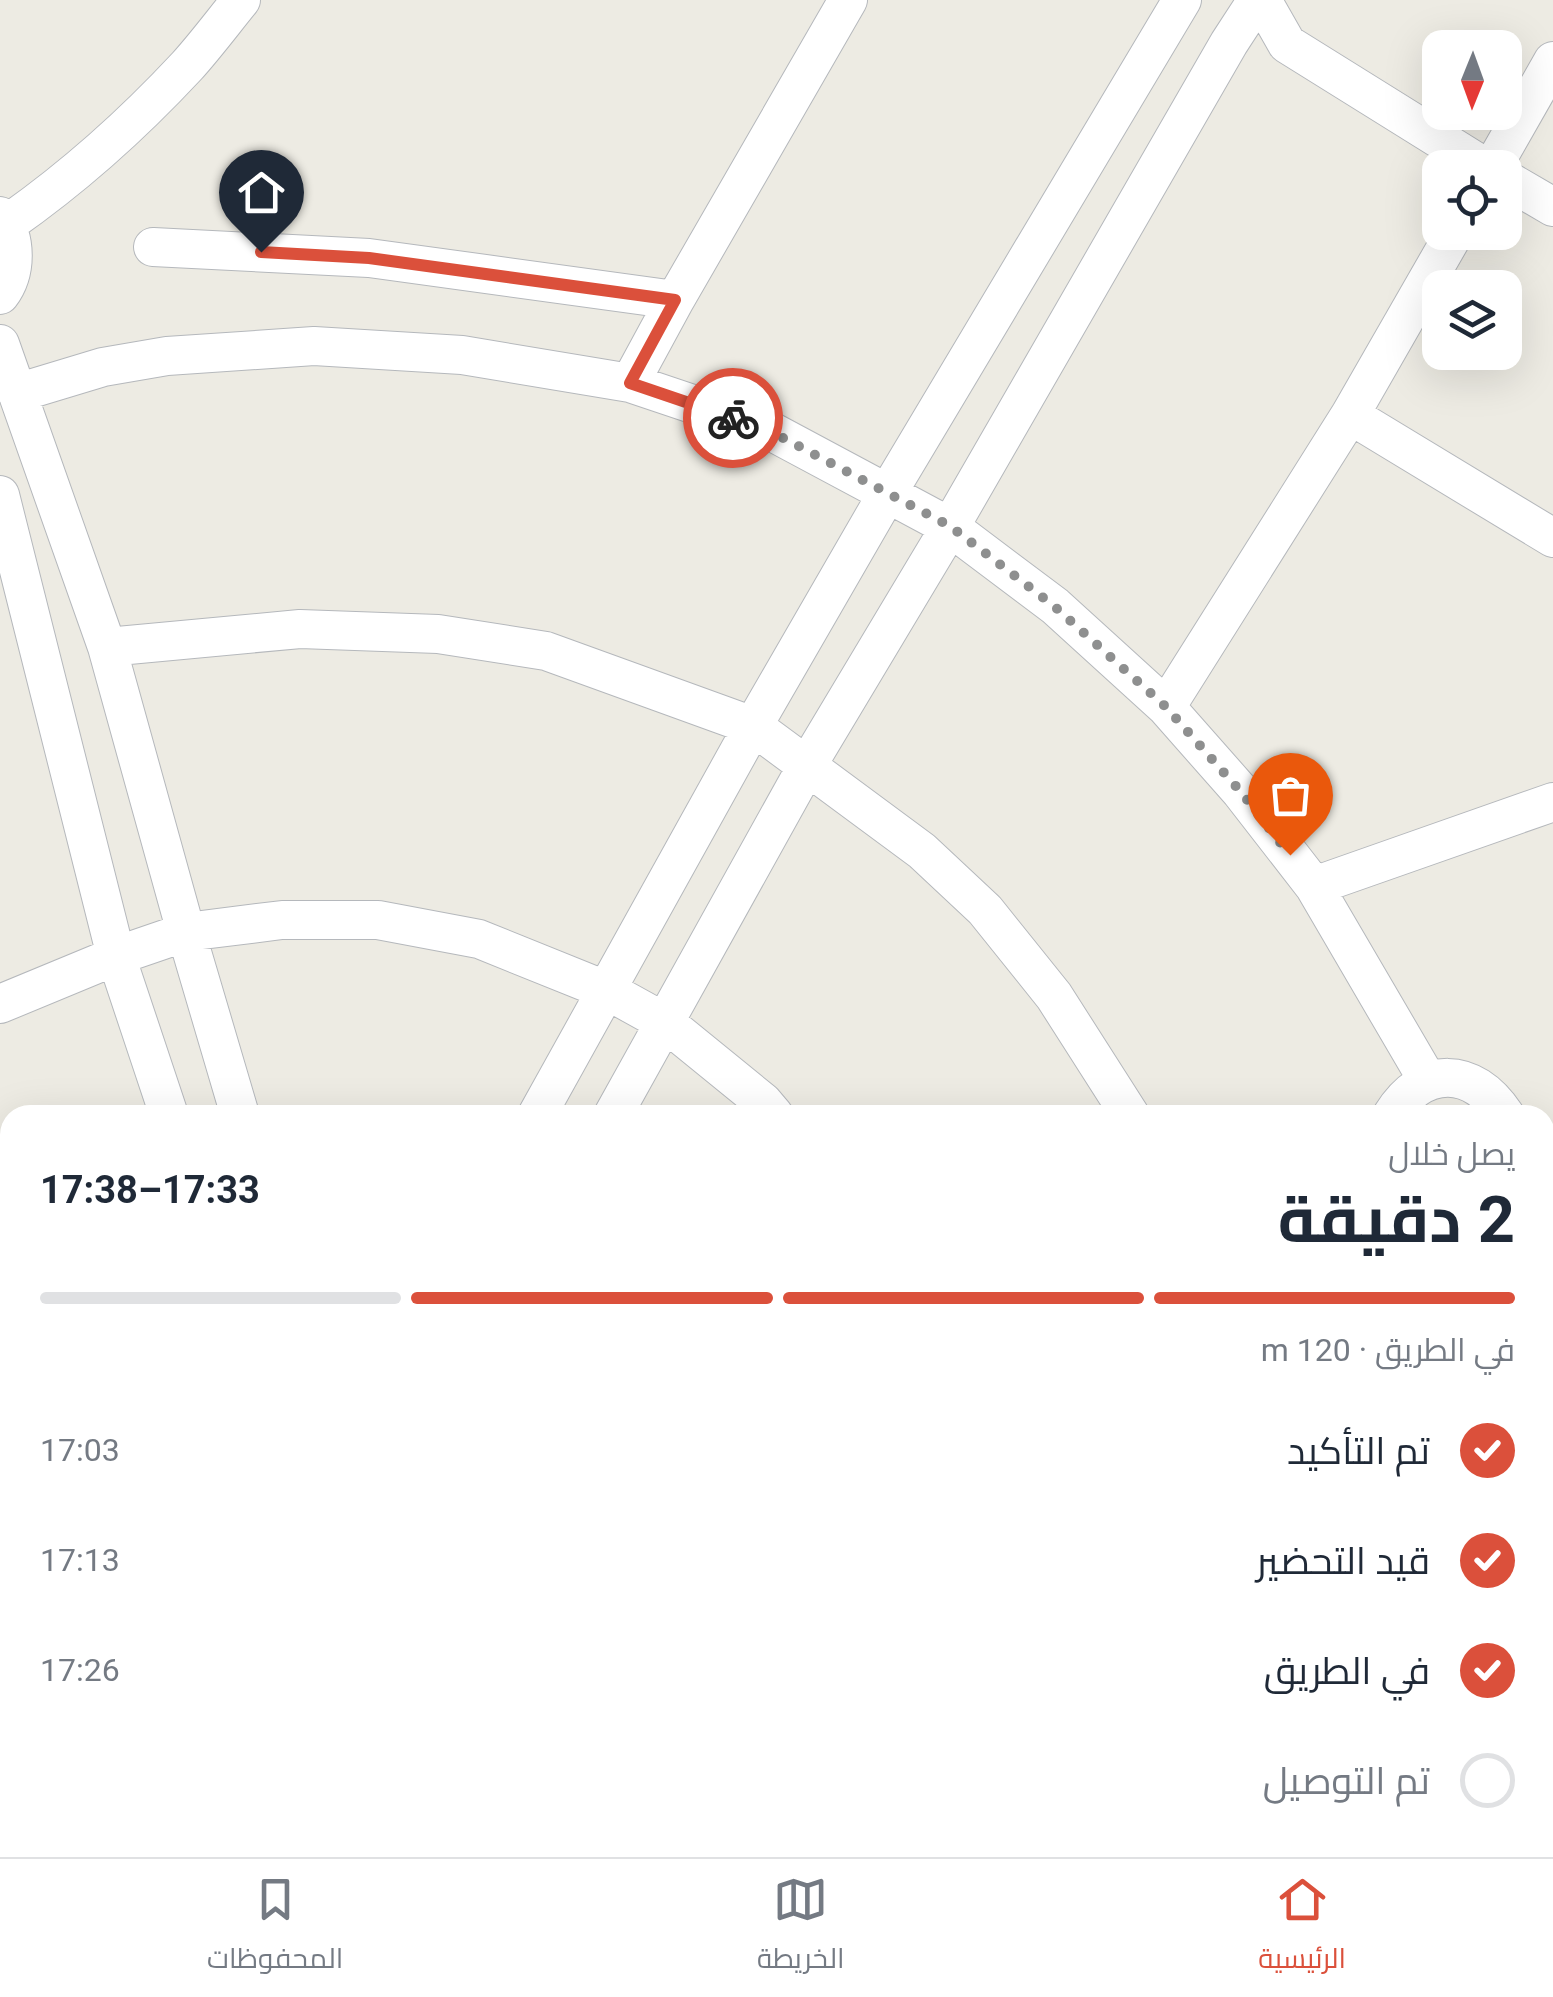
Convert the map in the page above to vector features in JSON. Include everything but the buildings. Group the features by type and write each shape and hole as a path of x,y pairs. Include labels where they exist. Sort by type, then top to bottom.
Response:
{"street":[{"path":"0,295 8,286 14,254 3,220 62,184 119,132 186,66 241,0"},
{"path":"630,383 848,0"},
{"path":"619,1105 808,764 1229,43 1259,0 1287,44 1460,150"},
{"path":"543,1105 753,726 1172,3 1229,43 1287,44"},
{"path":"1500,150 1553,61"},
{"path":"1522,189 1553,208"},
{"path":"153,247 369,258 675,300"},
{"path":"1166,707 1350,415 1445,250"},
{"path":"0,344 107,647 237,1105"},
{"path":"18,393 103,368 167,356 314,346 462,355 630,383 768,430 950,526 1054,606 1166,707 1241,792 1314,886 1428,1081"},
{"path":"1350,415 1553,538"},
{"path":"0,495 116,956 166,1105"},
{"path":"107,647 300,630 438,634 546,651 753,726 922,851 985,910 1054,996 1124,1105"},
{"path":"1314,886 1553,802"},
{"path":"0,1004 186,932 282,920 378,920 478,939 608,990 666,1023 766,1105"},
{"path":"1398,1105 1428,1081 1440,1078 1462,1079 1482,1087 1498,1105"}],"way so far":[{"path":"733,418 768,430 950,526 1054,606 1166,707 1290,855"}],"route":[{"path":"261,252 369,258 675,300 630,383 733,418"}]}
